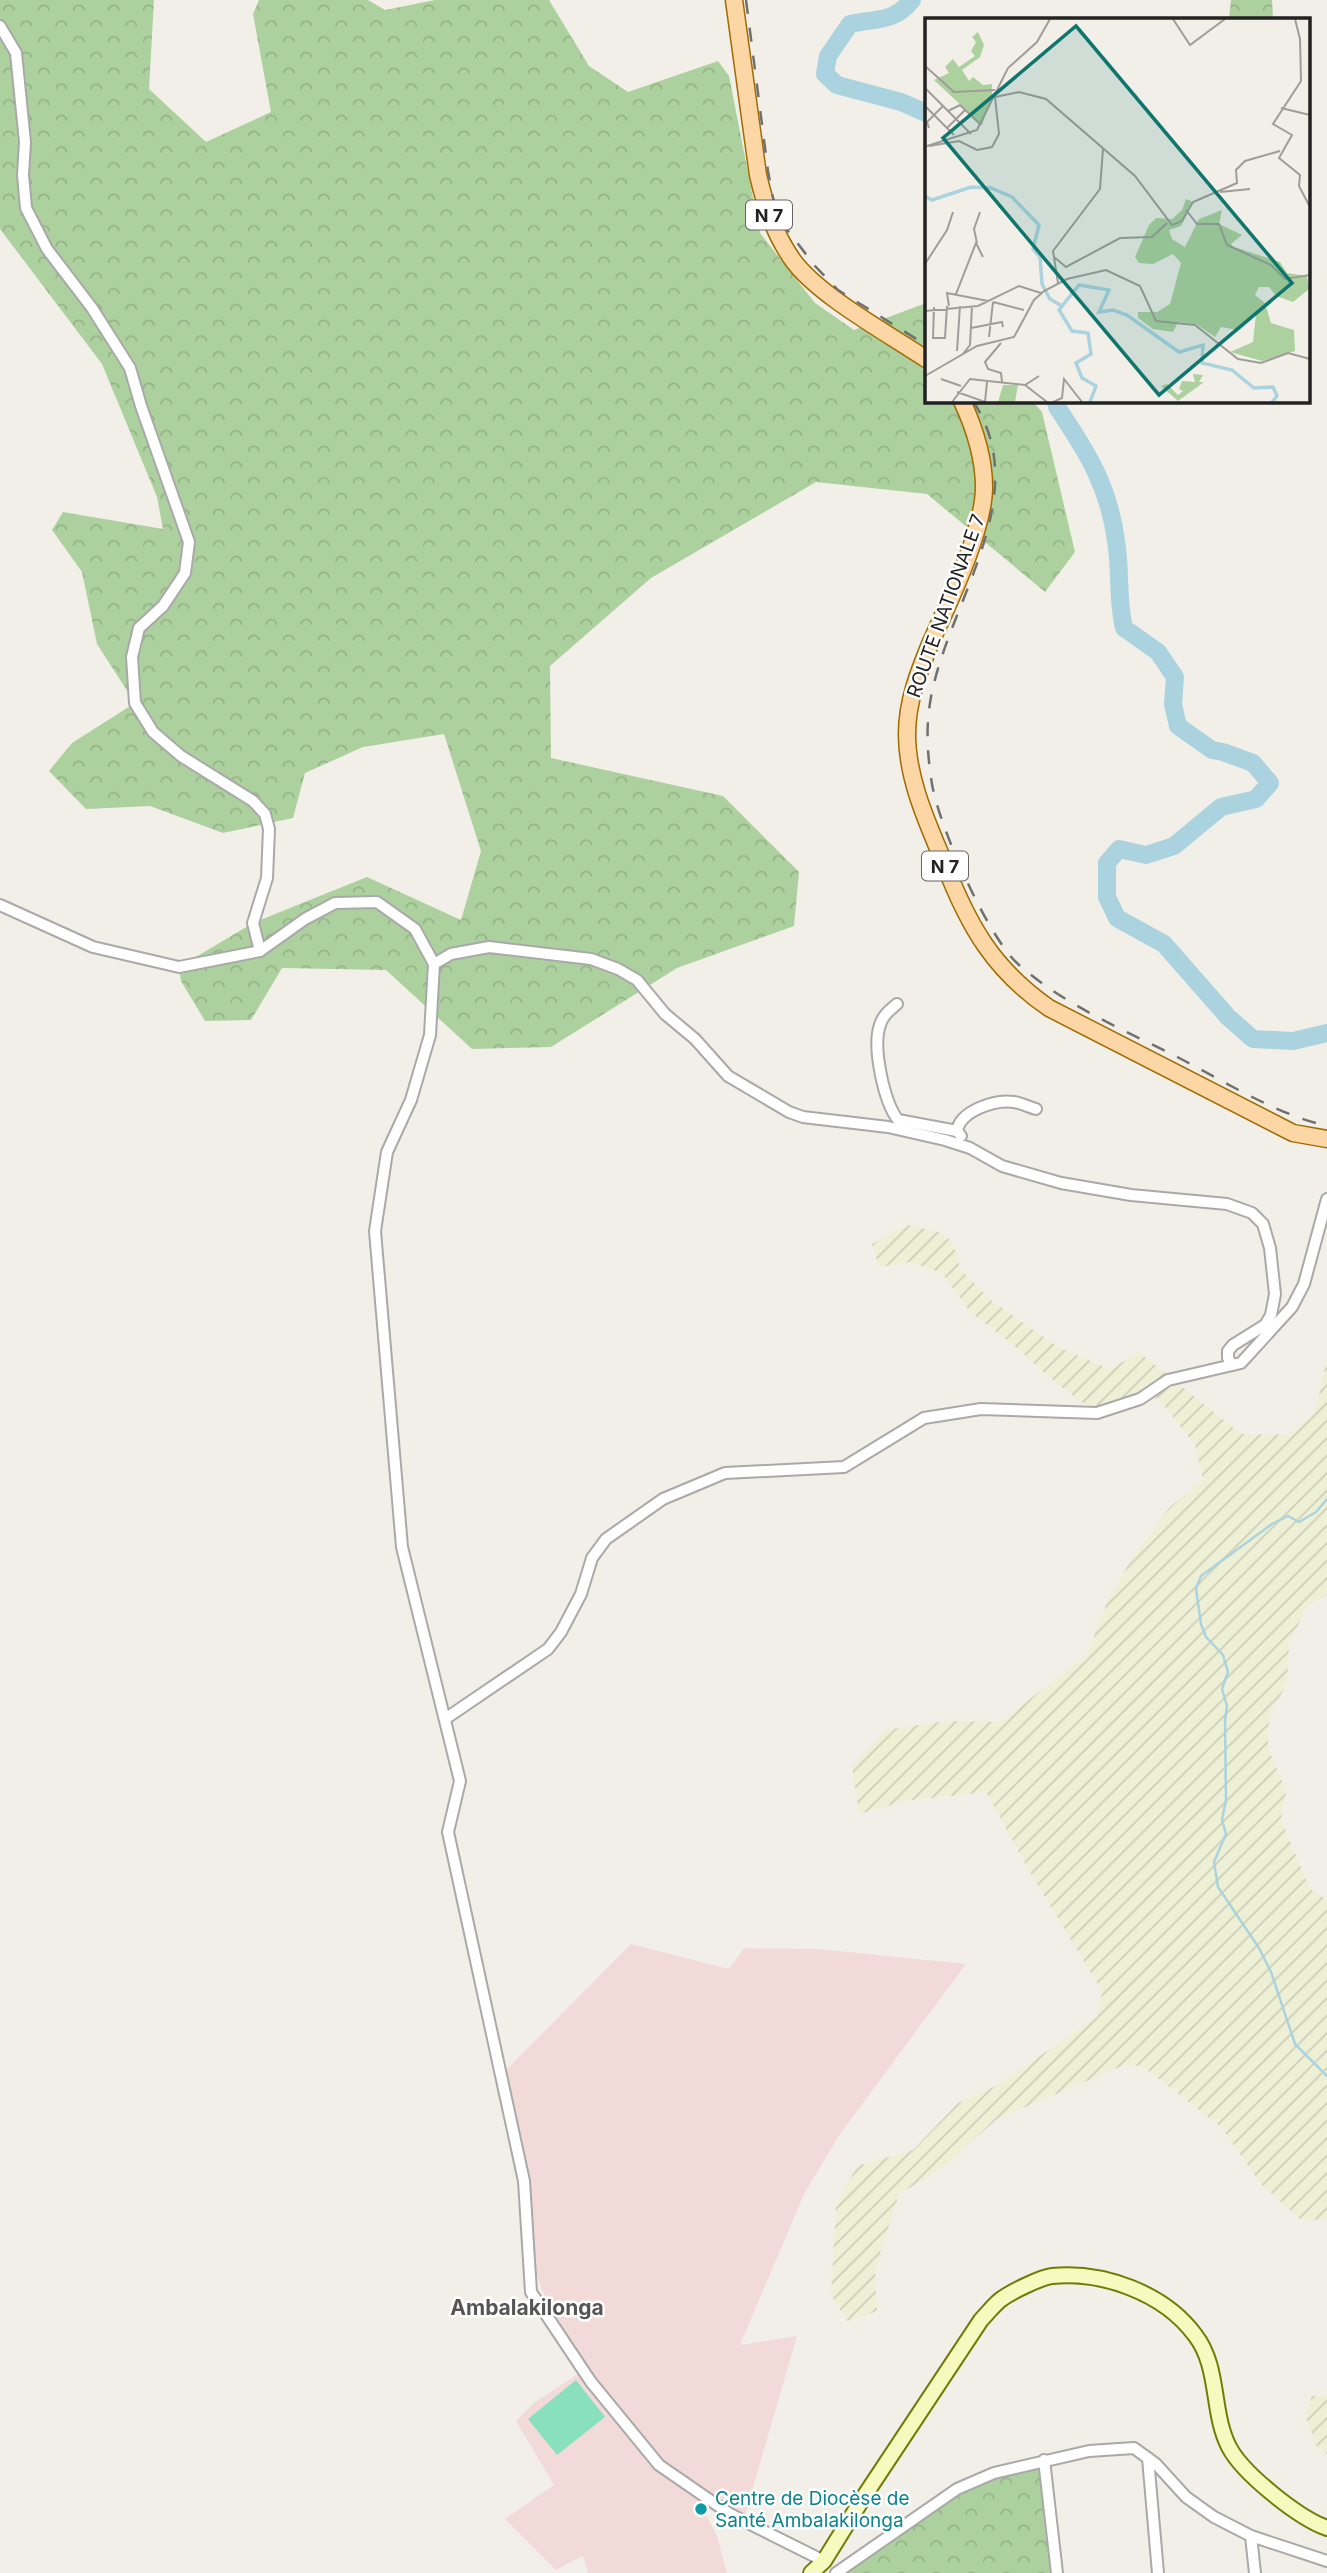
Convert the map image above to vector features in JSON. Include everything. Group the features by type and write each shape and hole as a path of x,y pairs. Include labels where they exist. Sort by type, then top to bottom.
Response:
{"main road":[{"name":"N 7","path":"734,0 758,175 774,228 793,261 818,286 925,358"},
{"name":"ROUTE NATIONALE 7","path":"962,402 979,445 984,488 979,524 913,687 907,733 911,772 927,820 977,937 1013,979 1049,1008 1293,1133 1327,1139"}],"street":[{"path":"0,26 16,53 25,142 23,175 26,208 47,249 92,308 130,368 189,542 185,573 163,607 139,628 132,657 135,703 153,732 162,740 181,756 253,801 265,814 269,829 267,878 253,923 260,951"},
{"path":"0,905 93,947 179,967 260,951 305,919 335,903 377,902 415,929 434,964 430,1035 411,1100 387,1152 375,1231 402,1547 460,1781 448,1832 524,2180 531,2292 591,2382 659,2465 730,2514 824,2561"},
{"path":"434,964 451,954 489,947 591,959 609,965 636,980 665,1014 695,1040 728,1076 789,1112 803,1117 888,1127 970,1148 1002,1166 1061,1183 1131,1195 1227,1204 1252,1213 1263,1224 1270,1248 1275,1294 1271,1315 1265,1325 1228,1351 1231,1365"},
{"path":"897,1004 883,1016 878,1028 880,1070 891,1110 898,1120 957,1131 970,1148"},
{"path":"957,1131 958,1123 967,1115 996,1103 1013,1102 1036,1109"},
{"path":"445,1719 548,1649 561,1632 581,1594 592,1558 606,1539 663,1499 725,1473 844,1467 924,1418 981,1409 1097,1413 1140,1399 1168,1380 1241,1363 1249,1358 1292,1307 1304,1284 1327,1199"},
{"path":"811,2573 824,2561 864,2495 981,2320 1003,2298 1050,2276 1088,2277 1129,2286 1166,2306 1196,2335 1209,2364 1229,2447 1255,2477 1288,2506 1327,2528"},
{"path":"836,2573 957,2489 994,2473 1089,2451 1135,2448 1186,2497 1214,2517 1251,2536 1327,2561"},
{"path":"1148,2458 1158,2573"},
{"path":"1044,2460 1057,2573"},
{"path":"1251,2536 1255,2573"}],"shaded area":[{"path":"631,1944 729,1969 744,1948 819,1949 966,1964 840,2134 804,2194 740,2345 797,2336 745,2515 727,2508 709,2495 701,2505 717,2536 727,2573 588,2573 583,2556 556,2570 505,2519 554,2485 516,2421 535,2402 589,2367 556,2325 537,2276 527,2180 506,2070"}],"green space":[{"path":"0,0 154,0 149,89 206,142 271,112 253,14 259,0 368,0 385,10 435,0 549,0 589,66 628,92 718,61 729,76 760,233 815,303 854,330 925,303 925,402 1033,402 1042,412 1075,552 1045,592 927,494 816,482 651,578 550,666 551,758 723,796 799,872 794,926 677,968 551,1047 472,1049 386,970 282,968 251,1020 205,1021 181,981 179,967 253,923 367,877 461,920 481,851 444,734 363,747 305,773 293,818 223,833 150,806 86,809 49,771 72,743 135,703 97,644 82,572 52,530 63,512 163,529 157,497 102,364 0,229"},
{"path":"1231,0 1272,0 1273,18 1229,18"},
{"path":"907,1225 939,1232 953,1242 960,1269 992,1301 1058,1347 1109,1369 1140,1353 1241,1434 1288,1435 1315,1412 1327,1360 1327,1595 1307,1607 1289,1643 1287,1684 1269,1716 1268,1748 1286,1791 1281,1820 1310,1889 1327,1900 1327,2220 1300,2219 1261,2184 1221,2127 1142,2066 1124,2065 997,2119 940,2170 899,2194 875,2269 877,2311 848,2322 831,2295 836,2205 857,2166 913,2150 958,2103 998,2085 1098,2016 1102,1991 1031,1874 986,1792 905,1801 859,1814 852,1766 885,1730 945,1721 1000,1722 1087,1655 1107,1602 1132,1558 1169,1508 1203,1479 1195,1445 1158,1398 1097,1413 971,1313 942,1273 910,1262 879,1267 872,1244"},
{"path":"576,2380 605,2417 557,2455 528,2419"},
{"path":"1327,2395 1327,2454 1316,2445 1305,2415 1312,2396"},
{"path":"1040,2461 1052,2573 843,2573 957,2489"}],"waterway":[{"path":"912,0 891,16 850,24 828,56 825,74 837,85 901,102 925,113"},
{"path":"1056,402 1095,470 1108,503 1117,552 1124,628 1158,652 1175,677 1173,704 1178,726 1212,750 1253,763 1270,783 1256,799 1221,807 1174,846 1146,855 1119,849 1107,863 1107,897 1117,918 1164,944 1228,1017 1253,1039 1293,1041 1327,1033"},
{"path":"1327,1499 1316,1512 1299,1522 1288,1516 1272,1524 1201,1576 1196,1589 1201,1624 1206,1637 1223,1655 1228,1672 1222,1689 1227,1706 1226,1800 1222,1820 1226,1834 1214,1862 1218,1887 1259,1948 1271,1972 1295,2044 1327,2076"}],"railway":[{"path":"746,0 768,171 773,198 782,223 815,266 838,290 925,344"},
{"path":"973,402 990,439 995,477 991,516 980,555 937,672 929,710 928,747 936,803 954,852 979,906 992,930 1018,964 1056,993 1253,1098 1289,1114 1327,1126"}],"place":[{"name":"Centre de Diocèse de Santé Ambalakilonga","path":"701,2509"}],"district":[{"name":"Ambalakilonga","path":"527,2307"}]}
